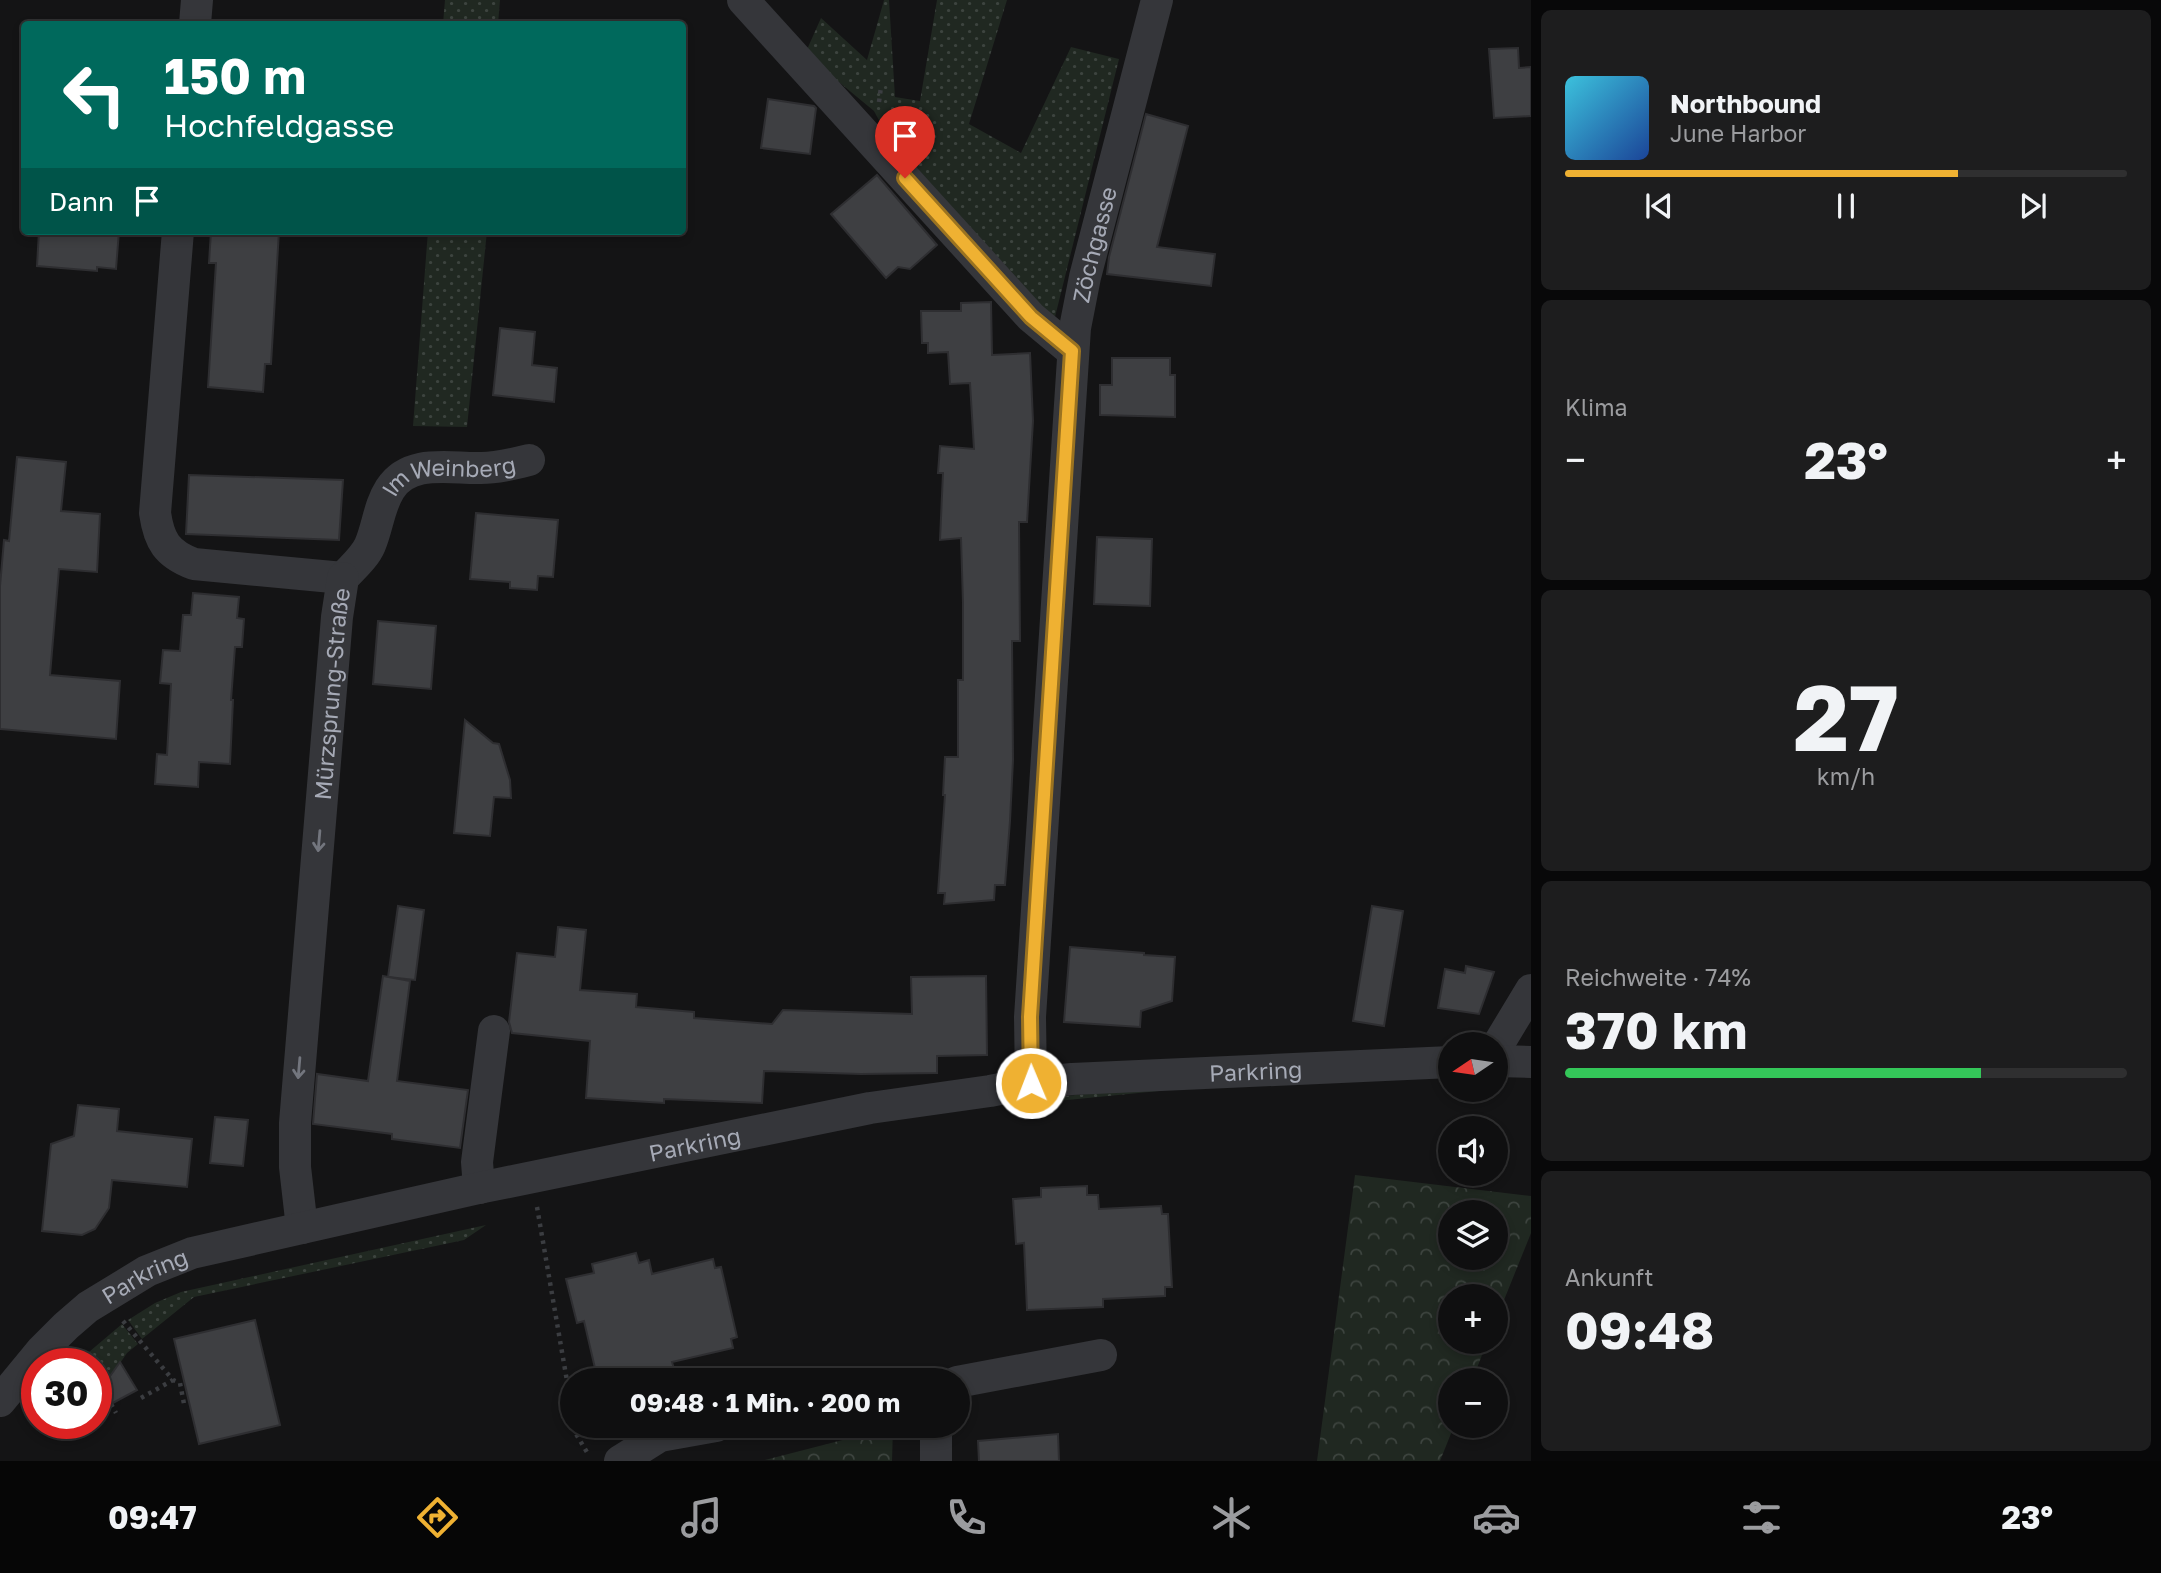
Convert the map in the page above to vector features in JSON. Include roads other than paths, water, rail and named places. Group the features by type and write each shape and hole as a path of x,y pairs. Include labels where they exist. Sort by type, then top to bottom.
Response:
{"street":[{"path":"195,21 197,0"},
{"path":"743,0 1031,317 1072,351"},
{"name":"Zöchgasse","path":"1031,1083 1030,1017 1072,351 1084,277 1157,0"},
{"name":"Mürzsprung-Straße","path":"178,235 156,496 157,529 165,546 179,558 194,564 343,578 337,617 295,1123 295,1167 302,1228"},
{"name":"Im Weinberg","path":"343,578 370,546 391,486 406,474 436,466 498,467 529,460"},
{"path":"1506,1032 1531,990"},
{"path":"479,1188 477,1162 494,1031"},
{"path":"1508,1061 1531,1062"},
{"name":"Parkring","path":"0,1401 21,1373 88,1307 164,1262 192,1252 479,1188 870,1108 1031,1083 1438,1063"},
{"path":"970,1380 1101,1355"},
{"path":"620,1461 657,1438"},
{"path":"936,1438 936,1461"}]}
